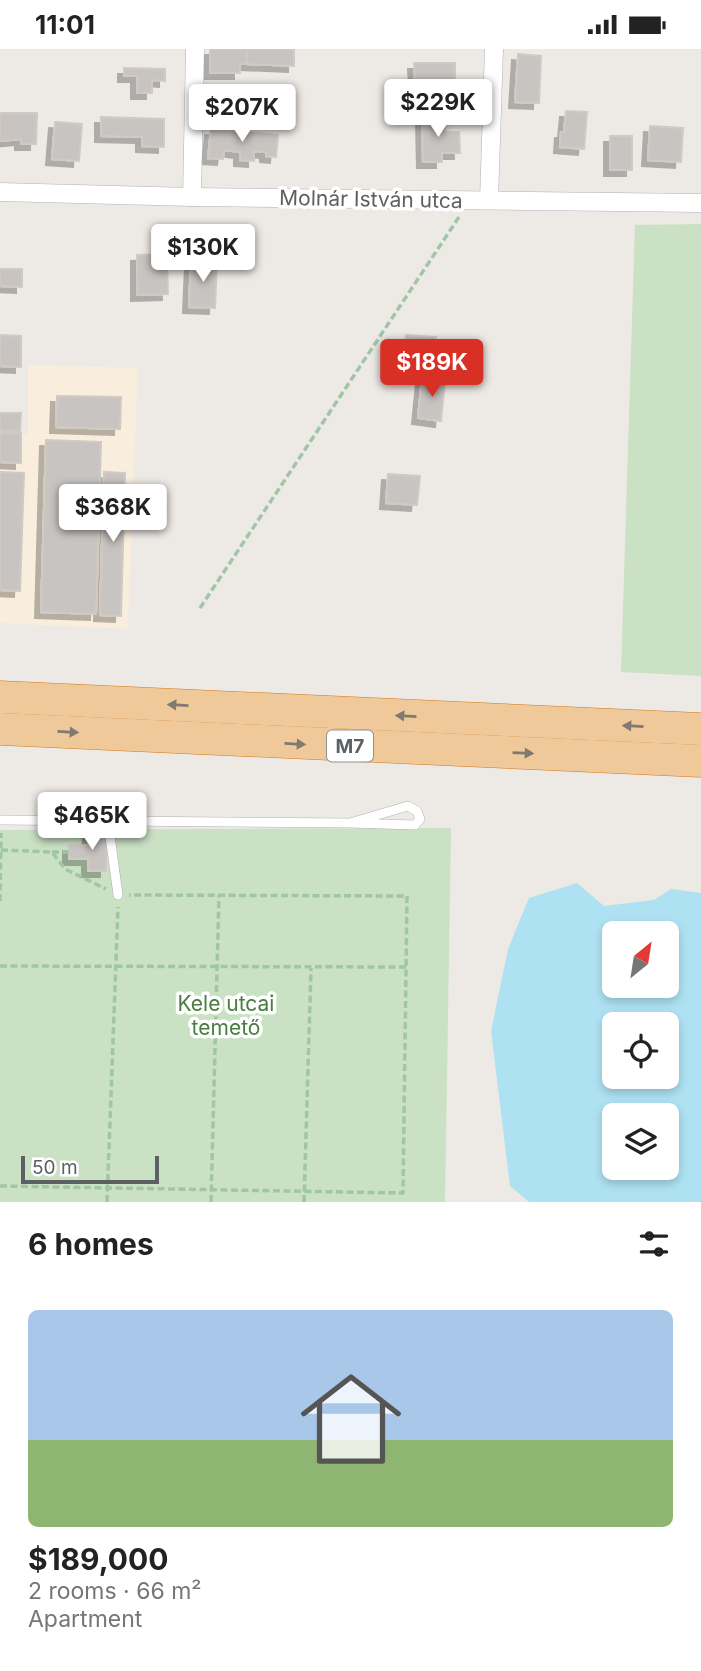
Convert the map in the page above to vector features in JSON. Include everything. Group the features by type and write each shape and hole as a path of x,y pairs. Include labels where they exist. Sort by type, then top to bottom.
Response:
{"highway":[{"name":"M7","path":"0,697 701,729"},
{"name":"M7","path":"0,729 701,761"}],"street":[{"path":"192,197 195,49"},
{"path":"489,200 494,49"},
{"name":"Molnár István utca","path":"0,192 701,203"}],"lane":[{"path":"1,820 415,825 420,819 417,811 408,806 350,823"},
{"path":"108,821 118,895"}],"path":[{"path":"200,608 469,200"},
{"path":"0,901 1,820"},
{"path":"1,850 69,852"},
{"path":"0,1186 403,1192 407,896 118,895 65,869 52,852"},
{"path":"107,1202 118,895"},
{"path":"211,1202 219,895"},
{"path":"0,966 406,967"},
{"path":"304,1202 311,968"}],"shaded area":[{"path":"28,365 138,368 128,629 0,623 0,434 28,434"}],"green space":[{"path":"701,224 701,676 621,672 635,225"},
{"name":"Kele utcai temető","path":"451,828 445,1202 0,1202 0,830"}],"water":[{"path":"577,883 604,906 654,900 671,889 701,893 701,1202 529,1202 510,1186 491,1031 508,949 529,898"}],"building":[{"path":"210,49 247,49 247,64 240,64 240,73 210,73"},
{"path":"247,49 294,49 294,66 247,64"},
{"path":"518,54 541,56 539,103 515,102"},
{"path":"414,63 455,63 455,80 415,80"},
{"path":"124,68 165,69 165,81 152,80 152,93 137,93 137,76 124,76"},
{"path":"206,92 246,93 246,114 206,113"},
{"path":"566,111 587,112 584,149 560,147"},
{"path":"0,113 37,113 36,144 21,144 21,139 0,141"},
{"path":"422,115 444,115 445,132 459,132 460,153 442,153 442,162 423,162"},
{"path":"101,117 164,119 164,147 142,146 142,137 101,136"},
{"path":"55,122 82,124 79,161 52,159"},
{"path":"650,126 683,128 681,162 648,160"},
{"path":"211,129 278,135 276,157 266,156 266,152 254,151 254,161 240,160 240,152 224,150 223,159 208,158"},
{"path":"610,136 632,136 632,170 610,170"},
{"path":"167,254 168,294 137,295 137,255"},
{"path":"191,260 217,260 215,308 189,307"},
{"path":"0,269 22,269 22,287 0,286"},
{"path":"0,335 21,336 21,367 0,366"},
{"path":"406,335 436,337 434,358 405,356"},
{"path":"422,377 445,379 441,421 418,418"},
{"path":"57,396 121,397 120,429 56,427"},
{"path":"0,413 21,413 20,431 0,431"},
{"path":"0,433 21,433 21,463 0,462"},
{"path":"46,440 101,442 96,614 41,612"},
{"path":"0,472 24,473 20,591 0,590"},
{"path":"104,472 125,473 121,616 100,615"},
{"path":"388,474 420,476 417,505 386,503"},
{"path":"89,832 107,832 106,871 88,871 88,859 69,859 69,845 88,845"}]}
